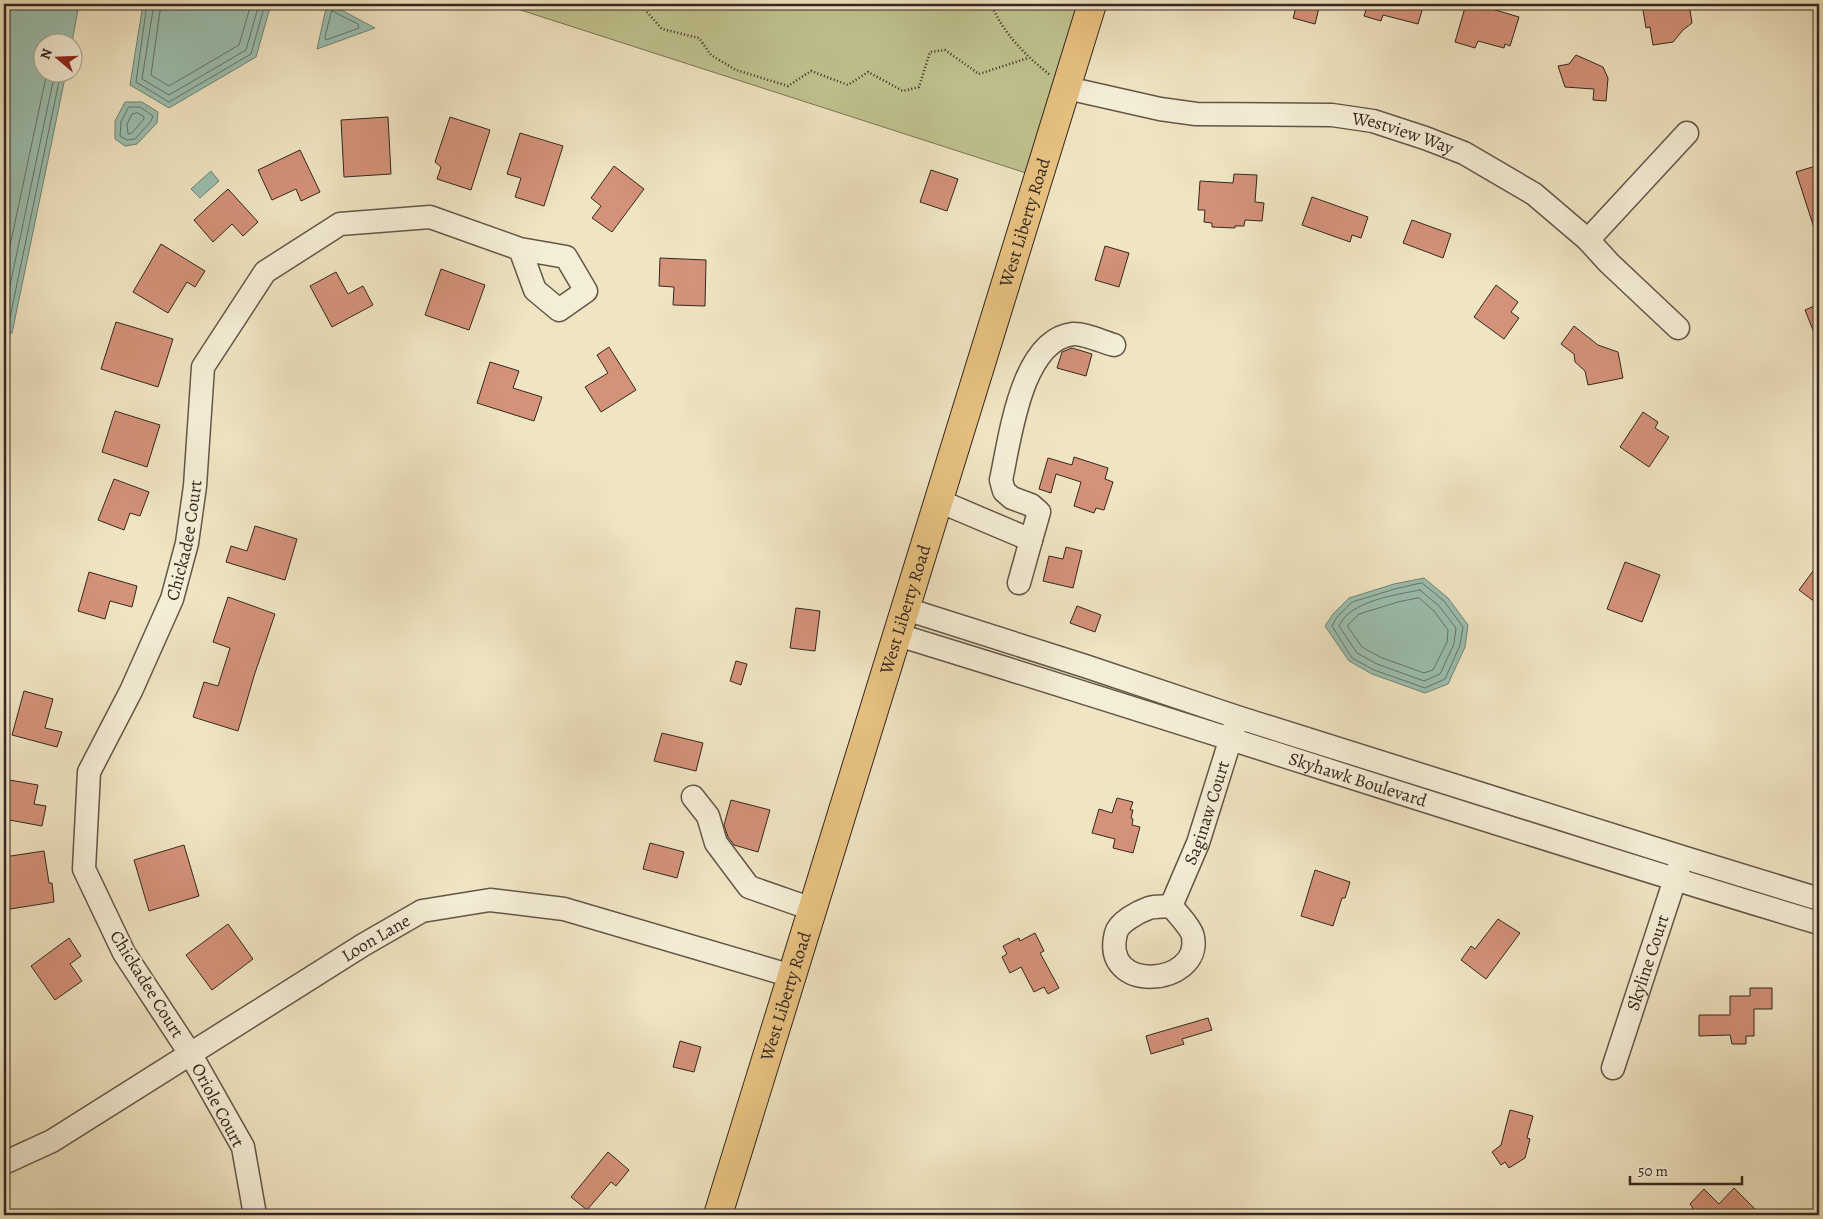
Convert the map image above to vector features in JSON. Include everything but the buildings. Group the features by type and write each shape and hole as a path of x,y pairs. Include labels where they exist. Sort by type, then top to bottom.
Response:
{"main road":[{"name":"West Liberty Road","path":"718,1215 1092,4"}],"street":[{"name":"Westview Way","path":"1067,88 1160,109 1196,114 1332,115 1372,121 1464,153 1534,194 1588,240 1609,263 1678,328"},
{"path":"1588,240 1687,132"},
{"name":"Chickadee Court","path":"191,1055 124,954 84,869 88,772 131,691 172,599 187,544 196,486 203,367 265,272 340,224 430,217 520,249"},
{"path":"1019,583 1039,512 1032,505 1012,498 1004,491 1001,480 1021,391 1035,363 1050,343 1061,336 1076,334 1114,346"},
{"path":"939,501 1030,540"},
{"name":"Skyhawk Boulevard","path":"906,609 1237,717 1682,858 1819,899"},
{"name":"Skyhawk Boulevard","path":"898,635 1674,880 1819,923"},
{"name":"Saginaw Court","path":"1172,906 1198,843 1237,717"},
{"path":"693,797 708,816 716,843 749,887 812,909"},
{"name":"Skyline Court","path":"1613,1068 1682,858"},
{"name":"Loon Lane","path":"4,1163 52,1141 363,945 422,911 490,900 564,909 792,976"},
{"name":"Oriole Court","path":"191,1055 243,1147 256,1215"}],"path":[{"path":"640,4 662,29 699,38 711,55 736,70 788,86 812,71 848,85 868,72 903,91 919,87 930,52 945,50 979,74 1028,58"},
{"path":"991,4 998,20 1028,58 1067,88"}],"green space":[{"path":"502,4 1082,4 1029,174"}],"water":[{"path":"4,4 79,4 74,32 32,32 32,82 64,82 12,333 4,334"},
{"path":"143,4 271,4 256,57 169,108 130,85"},
{"path":"327,4 330,4 375,28 317,49"},
{"path":"125,102 142,102 158,112 157,123 137,144 125,146 115,139 115,121"},
{"path":"211,171 219,181 200,198 191,189"},
{"path":"1424,578 1448,598 1468,625 1465,647 1448,684 1425,693 1372,674 1349,661 1325,626 1333,614 1349,598 1394,584"}]}
